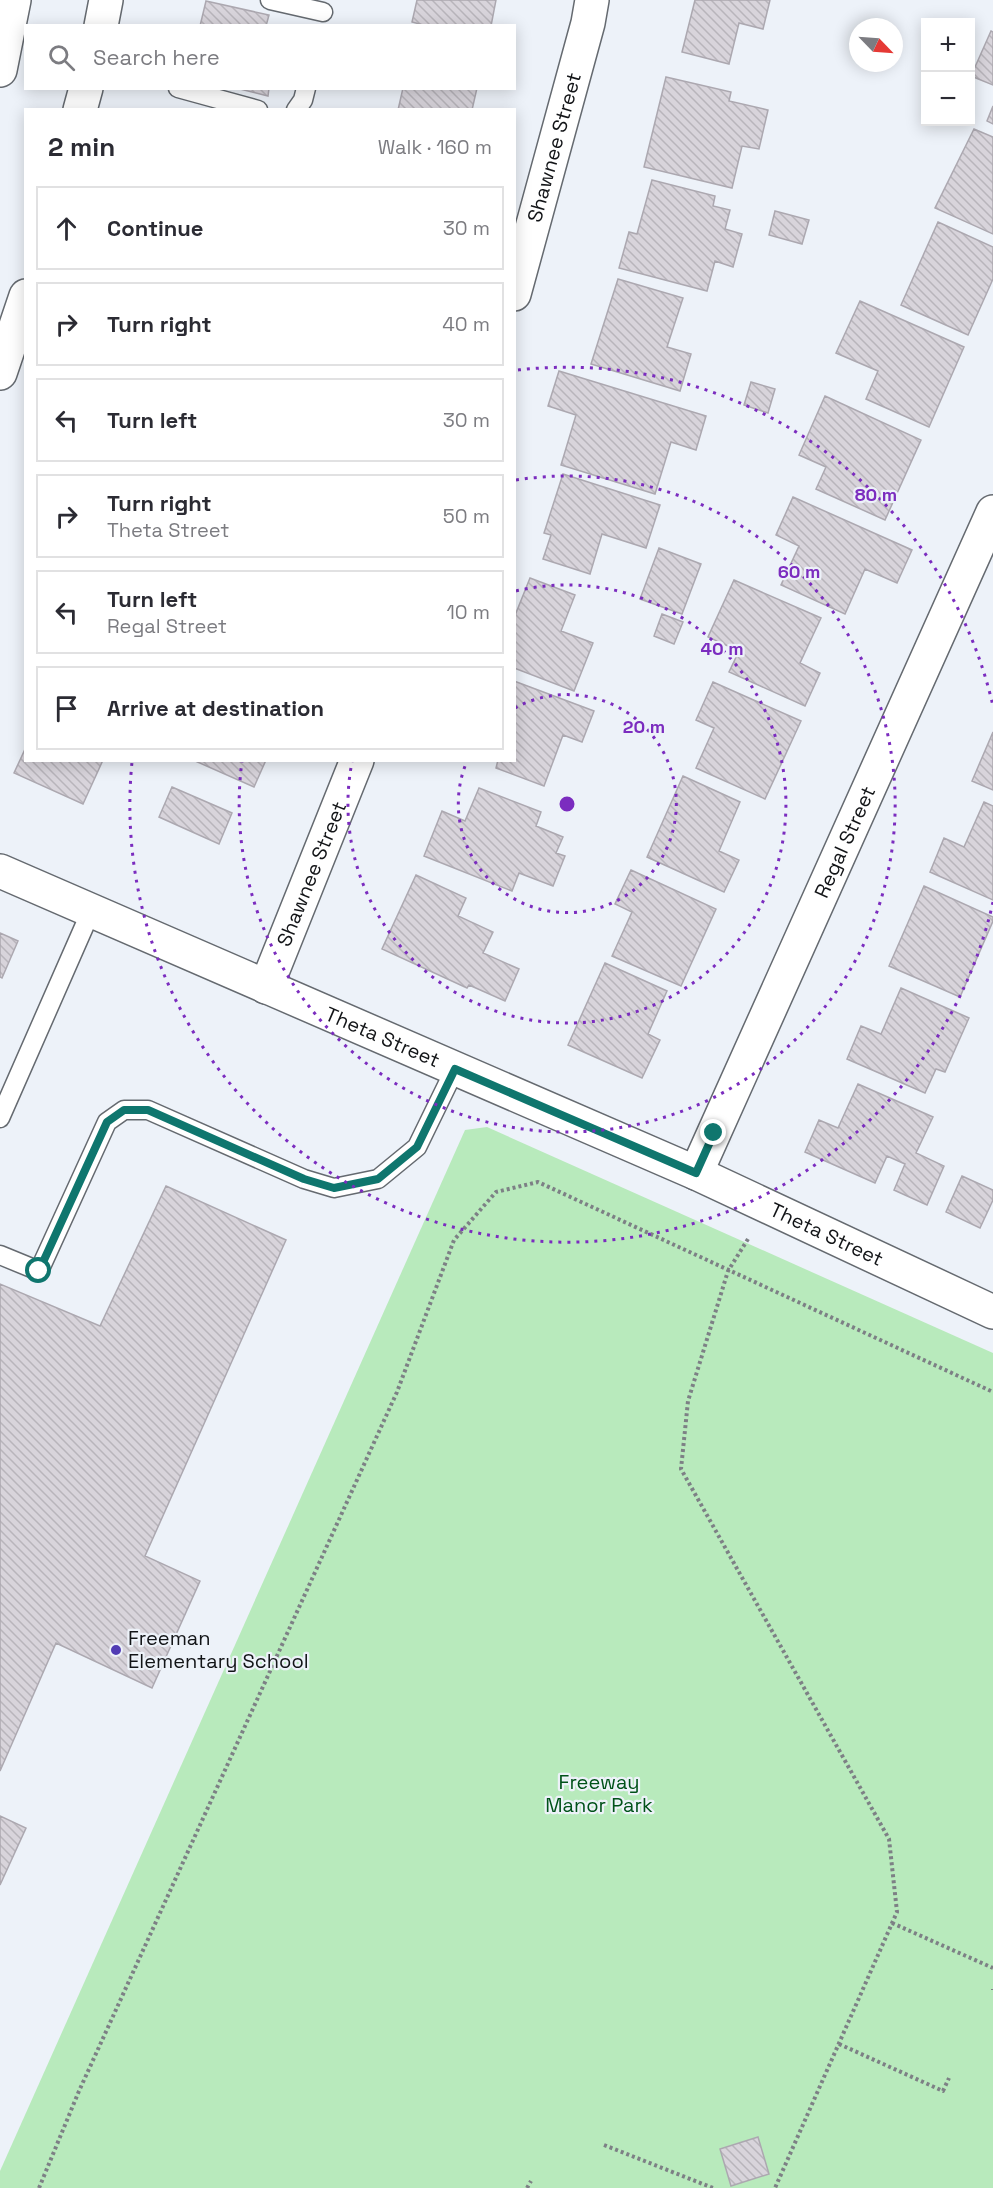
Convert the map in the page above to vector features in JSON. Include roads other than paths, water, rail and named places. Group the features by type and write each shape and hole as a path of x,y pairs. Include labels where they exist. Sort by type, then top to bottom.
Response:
{"street":[{"path":"0,70 14,0"},
{"path":"101,24 106,0"},
{"name":"Shawnee Street","path":"516,287 588,23 591,0"},
{"path":"81,108 85,90"},
{"path":"0,373 17,317"},
{"name":"Regal Street","path":"696,1173 993,512"},
{"name":"Shawnee Street","path":"266,987 356,762"},
{"name":"Theta Street","path":"0,871 696,1173 993,1312"}],"lane":[{"path":"270,0 323,12"},
{"path":"185,90 251,108"},
{"path":"297,108 303,100 306,90"},
{"path":"0,1118 91,910"},
{"path":"0,1255 39,1271 107,1122 124,1110 148,1110 304,1179 334,1188 378,1179 417,1147 455,1069"}],"place":[{"name":"Freeman Elementary School","path":"116,1650"}],"park label":[{"name":"Freeway Manor Park","path":"599,1794"}]}
